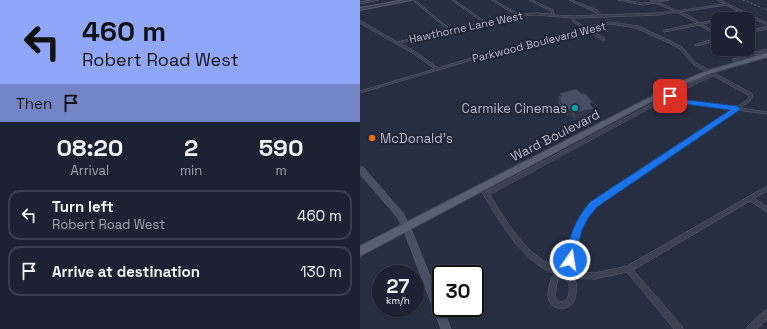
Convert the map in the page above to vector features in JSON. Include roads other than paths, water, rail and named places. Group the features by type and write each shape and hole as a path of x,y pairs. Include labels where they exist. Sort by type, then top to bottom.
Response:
{"main road":[{"name":"Ward Boulevard","path":"360,251 482,187 667,94 711,73 762,53"},
{"path":"360,169 400,215 406,226 446,329"}],"street":[{"path":"360,3 378,0"},
{"path":"360,9 410,0"},
{"path":"414,0 450,30"},
{"path":"453,0 485,22"},
{"path":"492,0 518,15"},
{"path":"530,0 552,11 553,13 551,15"},
{"path":"570,0 596,11 600,16"},
{"path":"619,0 634,3 668,0"},
{"path":"651,0 700,23 711,30"},
{"path":"718,0 743,12"},
{"name":"Hawthorne Lane West","path":"396,43 518,15 536,14 573,17 659,14 727,4"},
{"path":"573,17 574,21 603,38"},
{"path":"755,18 767,24"},
{"path":"665,31 711,21"},
{"path":"360,22 415,53 437,69"},
{"name":"Parkwood Boulevard West","path":"360,92 586,27 610,24 637,27 677,46 695,64 750,94 751,99 737,109"},
{"path":"755,31 767,28"},
{"path":"697,44 711,41"},
{"path":"734,60 762,53"},
{"path":"486,194 667,94 685,102 767,113"},
{"path":"566,274 577,230 585,215 594,205 737,109"},
{"path":"482,187 519,244 528,254 541,264 566,274 595,276 628,269 767,188"},
{"path":"750,198 767,210"},
{"path":"628,269 679,329"},
{"path":"752,329 767,314"}],"railway":[{"path":"743,0 767,10"}],"place":[{"name":"Carmike Cinemas","path":"575,108"},
{"name":"McDonald's","path":"372,138"}]}
